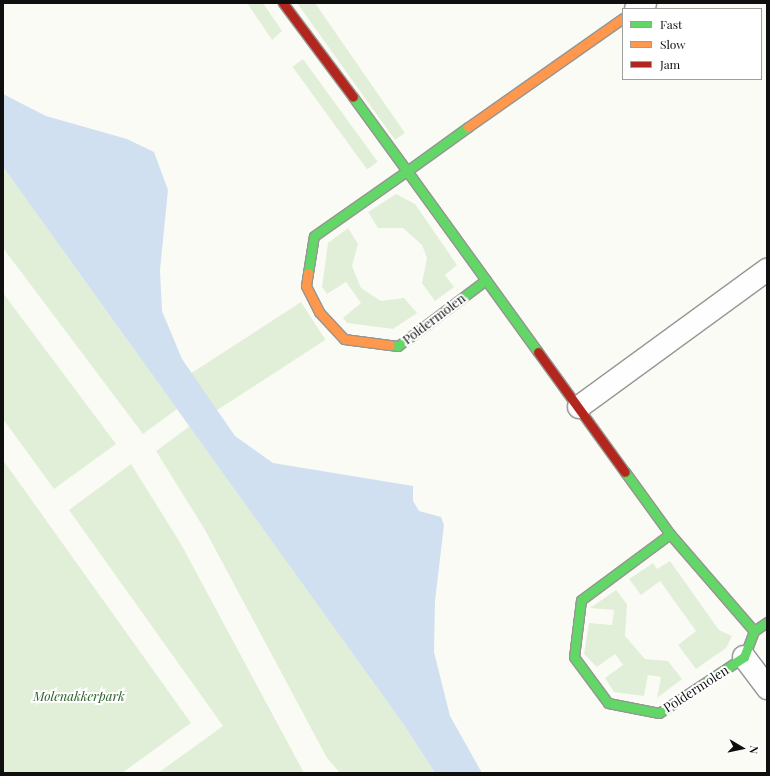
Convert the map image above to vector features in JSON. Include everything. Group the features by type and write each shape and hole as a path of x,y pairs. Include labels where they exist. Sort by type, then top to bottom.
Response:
{"street":[{"path":"283,3 407,171 670,534 754,630"},
{"name":"Poldermolen","path":"486,280 398,346 344,339 319,312 306,286 314,236 622,19"},
{"path":"579,408 767,270"},
{"name":"Poldermolen","path":"670,534 581,600 574,657 608,704 659,713 744,657"},
{"path":"767,622 754,630 744,657 767,688"}],"green space":[{"path":"247,3 263,3 282,31 272,40"},
{"path":"297,3 315,3 405,133 395,140"},
{"path":"303,59 378,162 367,169 292,67"},
{"path":"3,167 177,409 143,434 3,248"},
{"path":"396,194 415,204 457,265 445,275 454,287 435,301 422,283 427,258 422,245 403,228 378,228 368,212"},
{"path":"348,228 358,244 352,266 361,288 381,301 404,298 417,313 393,329 347,323 343,318 361,303 346,282 327,294 322,287 328,243"},
{"path":"3,293 116,444 54,489 3,419"},
{"path":"301,302 326,340 216,411 191,373"},
{"path":"190,426 404,725 435,773 340,773 327,758 205,530 156,451"},
{"name":"Molenakkerpark","path":"3,460 191,723 122,773 3,773"},
{"path":"131,464 181,544 304,773 158,773 223,726 69,510"},
{"path":"670,561 719,630 732,636 726,648 696,669 678,645 696,631 660,581 641,595 629,579 653,563 657,569"},
{"path":"616,590 627,604 625,636 645,659 668,661 682,679 657,698 661,677 648,675 644,696 614,692 605,678 623,665 615,654 597,667 584,654 589,623 612,625 614,610 590,608"}],"water":[{"path":"3,94 46,116 127,139 154,152 168,190 160,270 162,311 182,359 235,436 273,463 413,486 413,501 419,511 441,517 444,525 435,601 434,652 450,716 482,773 435,773 404,725 3,167"}],"traffic: fast":[{"path":"308,273 314,236 407,171 353,97"},
{"path":"468,127 407,171 538,352"},
{"path":"390,345 398,346 486,280"},
{"path":"625,472 670,534 754,631 767,622"},
{"path":"670,534 581,600 574,657 608,703 659,713 744,657 754,631"}],"traffic: slow":[{"path":"468,127 622,19"},
{"path":"308,273 306,286 319,312 344,339 390,345"}],"traffic: jam":[{"path":"283,3 353,97"},
{"path":"538,352 625,472"}]}
